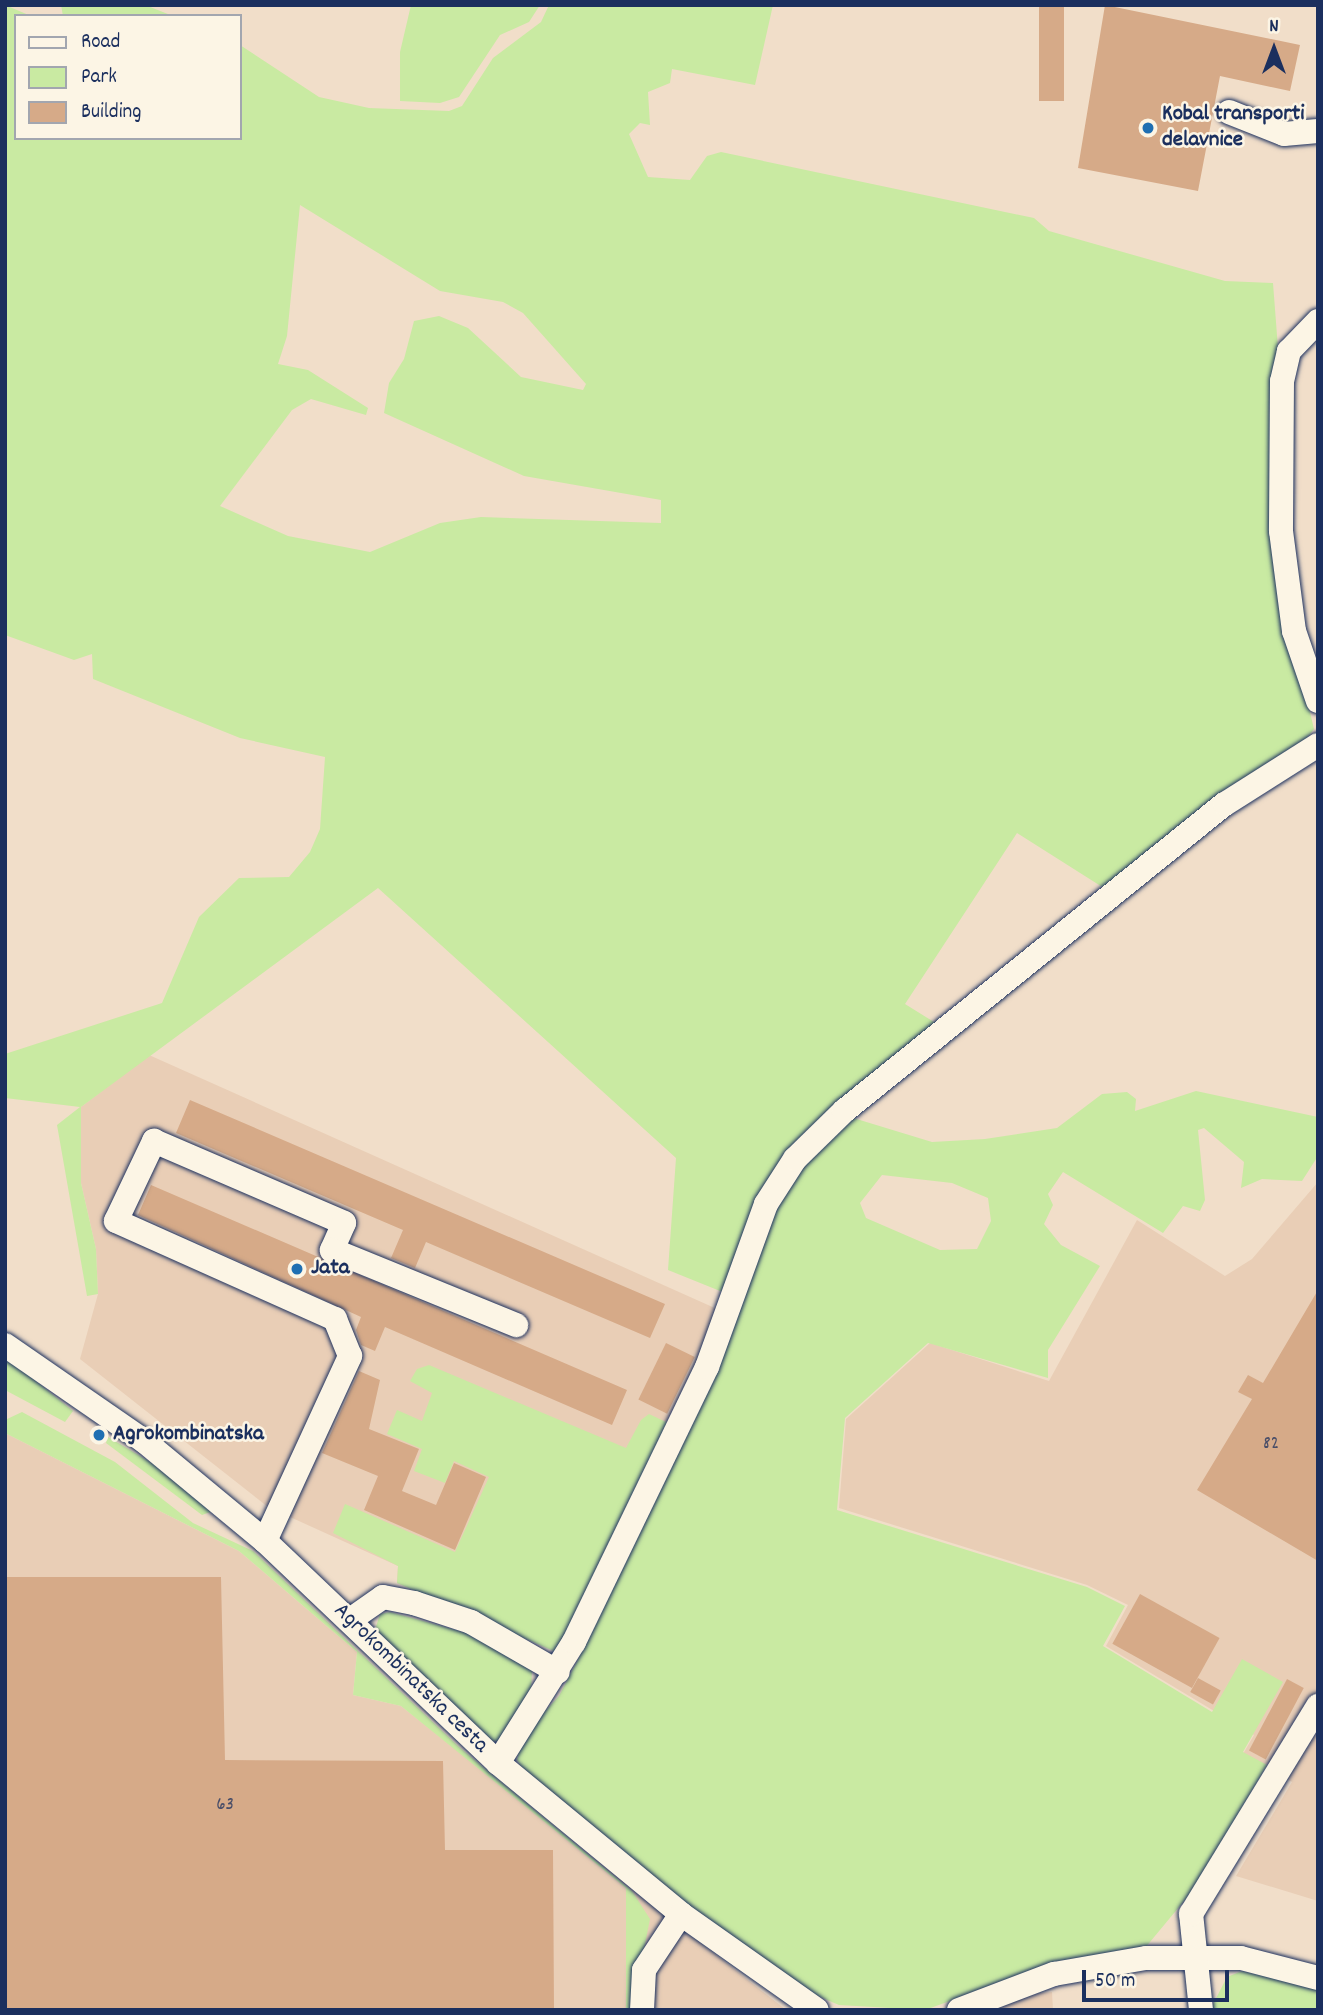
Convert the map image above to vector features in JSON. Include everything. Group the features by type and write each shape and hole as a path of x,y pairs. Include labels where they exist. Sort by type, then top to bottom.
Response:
{"street":[{"path":"1229,111 1284,134 1318,131"},
{"path":"1318,321 1289,351 1282,381 1281,531 1294,631 1318,701"},
{"path":"498,1763 558,1672 685,1416 766,1204 795,1159 844,1111 1225,804 1318,746"},
{"path":"265,1541 350,1356 335,1319 116,1221 154,1141 344,1223 332,1250 516,1325"},
{"name":"Agrokombinatska cesta","path":"5,1345 111,1415 265,1541 350,1619 498,1763 681,1914 817,2010"},
{"path":"350,1619 383,1597 414,1603 471,1622 558,1672"},
{"path":"1201,2010 1191,1914 1318,1706"},
{"path":"642,2010 645,1970 681,1914"},
{"path":"959,2010 1071,1969 1196,1956 1250,1960 1318,1978"}],"shaded area":[{"path":"149,1055 717,1309 680,1414 454,1606 397,1583 398,1566 268,1507 80,1359 98,1294 96,1249 81,1183 81,1107"},
{"path":"1318,1182 1318,1901 1236,1876 1292,1782 1243,1754 1254,1735 1106,1646 1128,1605 1087,1585 839,1508 846,1419 930,1343 1049,1381 1137,1220 1225,1276 1252,1259"},
{"path":"5,1433 239,1551 357,1652 353,1695 401,1706 786,2010 5,2010"},
{"path":"1052,1992 1053,2010 984,2010 1014,1995"}],"green space":[{"path":"5,5 26,14 14,14 14,140 242,140 242,46 319,97 369,108 449,111 462,106 493,58 541,22 549,5 773,5 755,85 672,69 670,83 648,92 650,125 640,123 629,134 648,177 690,180 707,156 721,152 1034,218 1049,231 1225,281 1273,283 1304,687 1314,729 1299,748 1107,890 1017,833 905,1004 942,1027 826,1117 725,1293 668,1270 676,1158 378,888 81,1107 81,1183 96,1249 98,1294 87,1296 57,1125 80,1107 5,1098 5,1054 162,1003 199,917 239,878 289,877 310,852 320,829 325,757 240,738 93,679 92,654 74,660 5,635","holes":["300,205 440,291 503,302 523,313 586,384 583,390 521,377 468,328 439,316 414,321 404,359 389,383 384,413 524,476 661,500 661,523 481,517 440,523 370,552 288,536 220,506 292,410 311,399 366,415 368,408 308,370 278,364 287,336"]},
{"path":"61,5 145,5 168,14 63,14"},
{"path":"411,5 540,5 529,22 500,35 459,97 440,103 400,101 400,52"},
{"path":"1196,1091 1318,1117 1318,1156 1302,1181 1262,1179 1241,1188 1244,1162 1204,1128 1198,1130 1205,1200 1200,1211 1183,1206 1163,1233 1063,1172 1048,1194 1053,1205 1044,1224 1061,1245 1100,1266 1048,1350 1048,1378 928,1343 845,1418 837,1510 1087,1587 1125,1606 1103,1646 1212,1712 1242,1659 1283,1682 1243,1752 1267,1765 1194,1889 1145,1948 1060,1961 925,2010 839,2005 792,1985 729,1938 523,1770 517,1760 522,1736 559,1696 586,1644 788,1177 850,1117 932,1142 985,1139 1057,1128 1102,1094 1127,1092 1136,1099 1135,1111","holes":["882,1175 952,1183 988,1198 991,1221 977,1249 940,1250 866,1218 860,1203"]},
{"path":"5,1356 73,1411 65,1422 5,1390"},
{"path":"429,1365 626,1448 641,1420 649,1414 666,1422 669,1430 556,1652 397,1583 398,1566 333,1533 345,1504 455,1552 489,1477 454,1461 445,1483 414,1471 422,1449 387,1434 397,1410 422,1421 432,1393 410,1381 417,1369"},
{"path":"22,1412 115,1462 193,1523 253,1551 459,1747 632,1891 650,1919 632,2010 626,2010 626,1888 401,1706 353,1695 357,1652 239,1551 5,1433 5,1420"},
{"path":"108,1437 162,1469 213,1511 202,1515 106,1443"},
{"path":"390,1612 496,1641 532,1669 531,1696 498,1741 487,1742 375,1630 380,1614"},
{"path":"1242,1971 1318,1988 1318,2010 1210,2010 1227,1977"}],"building":[{"path":"1039,5 1064,5 1064,101 1039,101"},
{"path":"1105,5 1300,45 1290,91 1220,76 1198,191 1078,168"},
{"name":"Jata","path":"190,1100 665,1304 650,1338 426,1242 415,1268 391,1258 403,1230 176,1133"},
{"name":"Jata","path":"151,1185 627,1390 612,1425 385,1327 375,1351 361,1345 356,1330 361,1317 138,1215"},
{"path":"1318,1290 1318,1561 1197,1490 1252,1399 1238,1392 1248,1375 1263,1383"},
{"path":"666,1343 695,1357 667,1414 638,1400"},
{"path":"359,1371 380,1380 369,1429 419,1449 402,1491 436,1505 454,1463 486,1477 455,1550 364,1510 378,1476 322,1453"},
{"path":"5,1577 221,1577 225,1760 443,1761 445,1850 553,1850 554,2010 5,2010"},
{"path":"1140,1594 1220,1638 1192,1688 1112,1644"},
{"path":"1198,1678 1221,1691 1213,1705 1190,1692"},
{"path":"1287,1679 1304,1688 1266,1759 1249,1751"}],"place":[{"name":"Kobal transporti delavnice","path":"1148,128"},
{"name":"Jata","path":"297,1269"},
{"name":"Agrokombinatska","path":"99,1435"}]}
